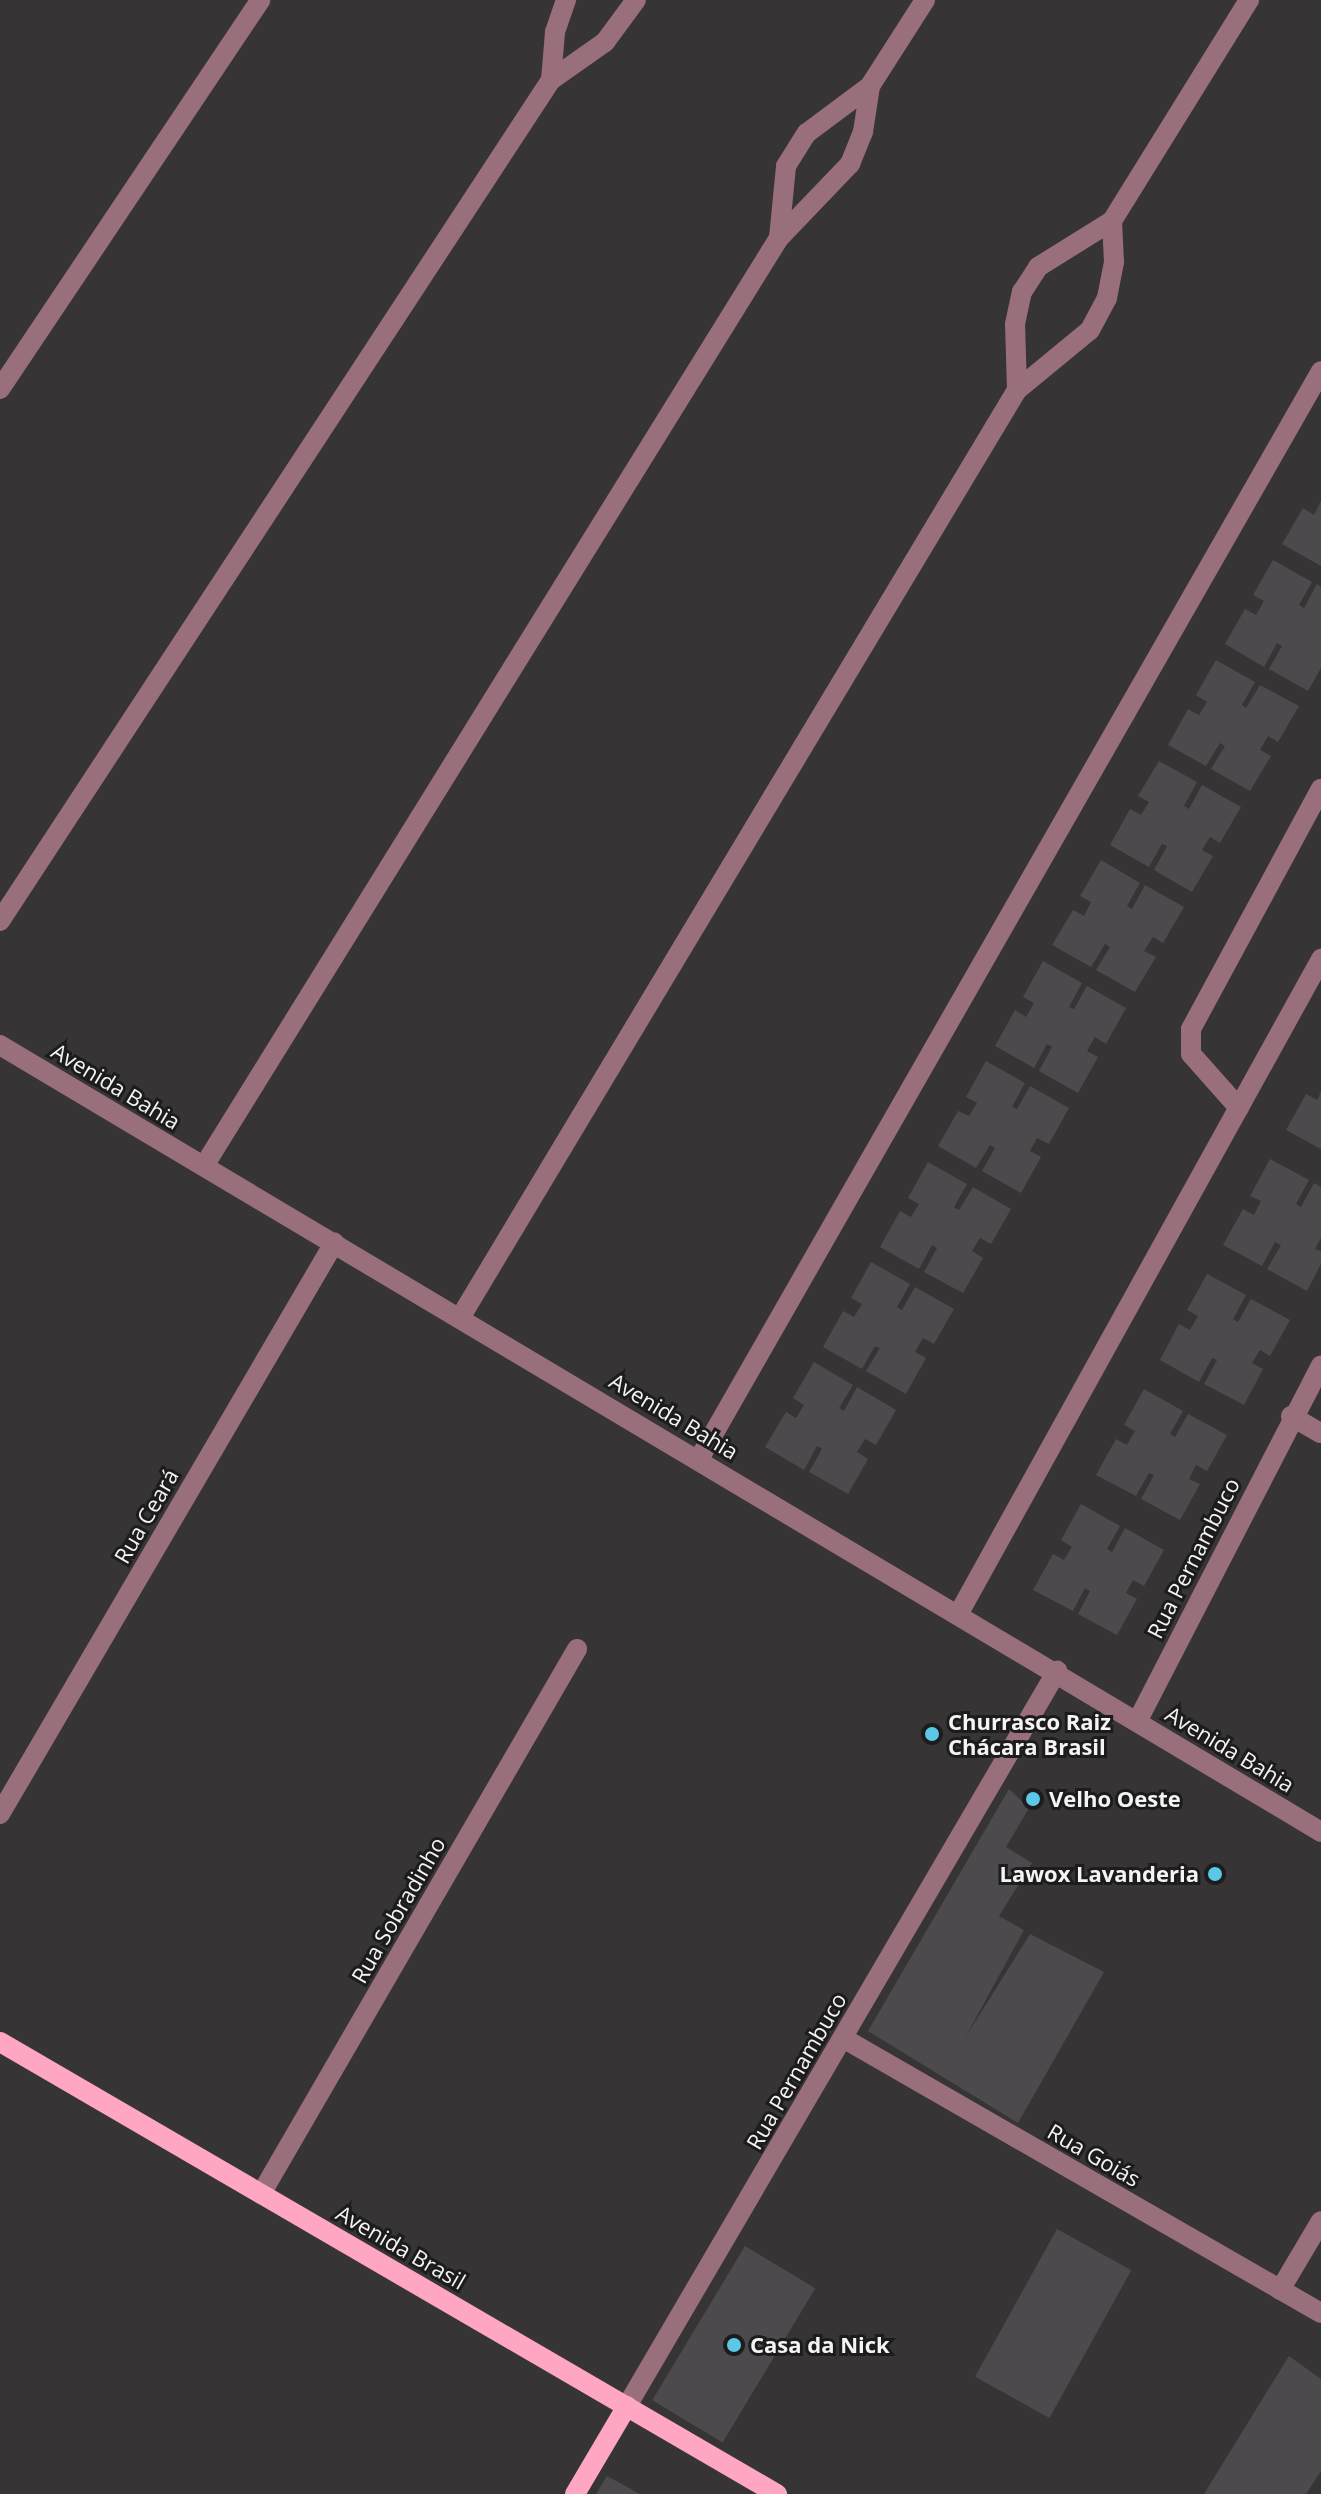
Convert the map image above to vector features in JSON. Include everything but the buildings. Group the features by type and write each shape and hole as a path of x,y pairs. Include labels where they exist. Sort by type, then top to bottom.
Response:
{"main road":[{"name":"Avenida Brasil","path":"0,2042 777,2494"},
{"name":"Rua Pernambuco","path":"575,2494 627,2406"}],"street":[{"path":"0,389 260,0"},
{"path":"551,80 555,32 566,0"},
{"path":"0,921 551,80 605,42 636,0"},
{"path":"779,238 786,166 807,133 870,86 925,0"},
{"path":"1017,390 1015,324 1022,292 1038,267 1112,221 1249,0"},
{"path":"204,1166 779,238 850,164 863,132 870,86"},
{"path":"460,1318 1017,390 1090,330 1107,298 1114,262 1112,221"},
{"path":"699,1459 1321,371"},
{"path":"1239,1108 1191,1054 1191,1029 1321,789"},
{"path":"959,1613 977,1586 1321,959"},
{"name":"Avenida Bahia","path":"0,1045 1057,1671 1321,1832"},
{"name":"Rua Ceará","path":"0,1814 334,1243"},
{"name":"Rua Pernambuco","path":"1138,1720 1291,1416 1319,1368"},
{"path":"1291,1416 1321,1433"},
{"name":"Rua Sobradinho","path":"261,2194 577,1649"},
{"name":"Rua Pernambuco","path":"627,2406 1057,1671"},
{"name":"Rua Goiás","path":"843,2038 1321,2313"},
{"path":"1280,2290 1321,2221"}],"place":[{"name":"Churrasco Raiz Chácara Brasil","path":"932,1734"},
{"name":"Velho Oeste","path":"1033,1799"},
{"name":"Lawox Lavanderia","path":"1215,1874"},
{"name":"Casa da Nick","path":"734,2345"}]}
